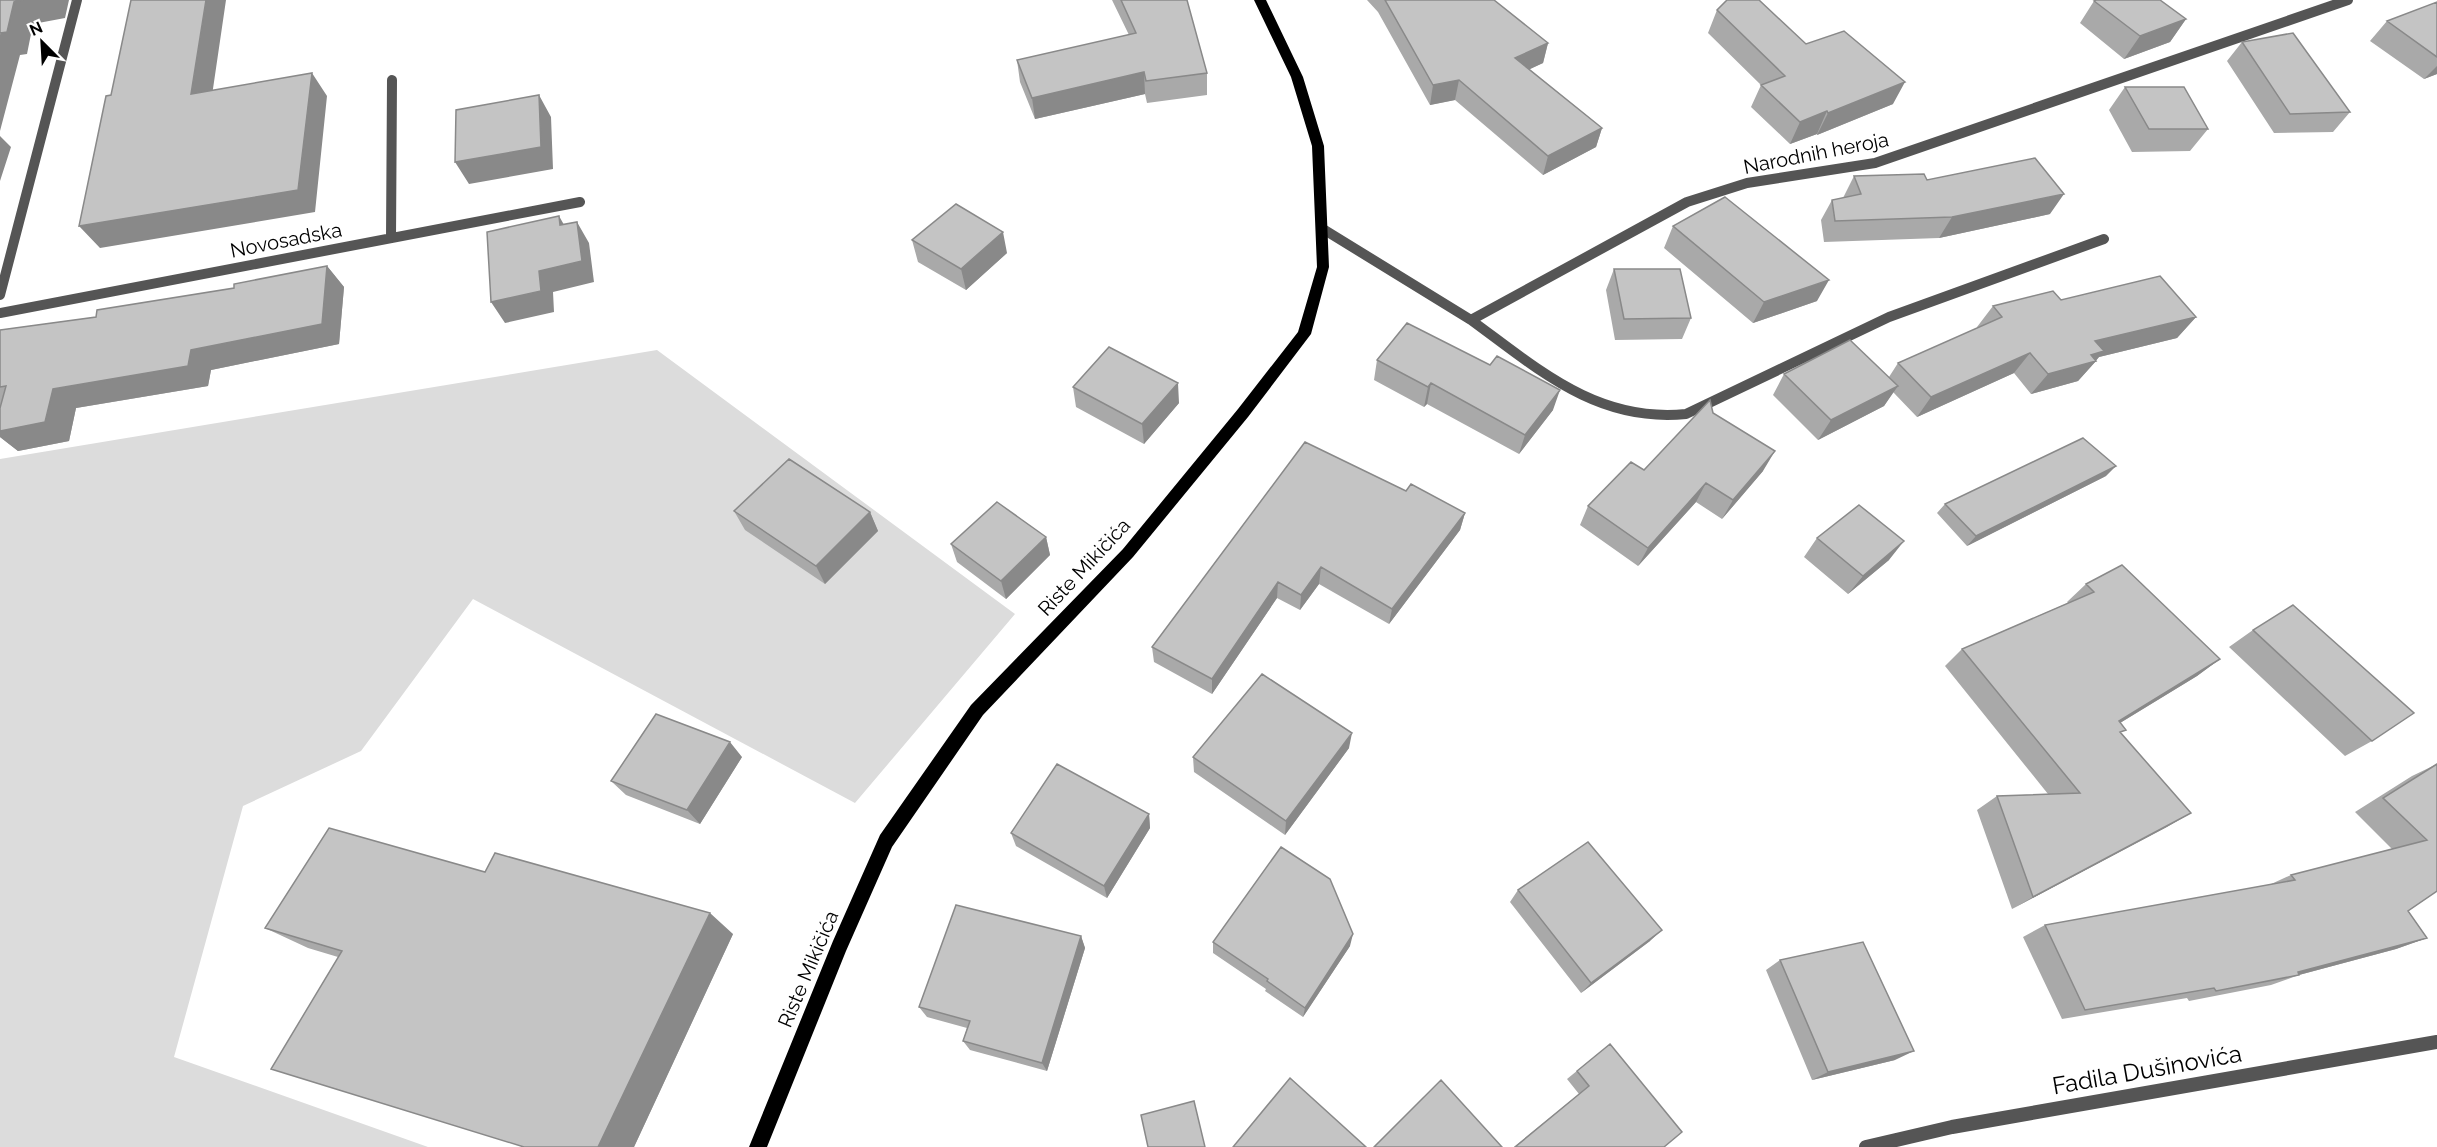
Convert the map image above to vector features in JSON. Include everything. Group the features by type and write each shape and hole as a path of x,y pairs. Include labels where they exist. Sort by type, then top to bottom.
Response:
{"main road":[{"name":"Riste Mikičića","path":"758,1147 839,947 886,841 977,710 1128,553 1243,413 1304,334 1323,267 1318,146 1297,76 1260,0"}],"street":[{"path":"0,295 77,0"},
{"name":"Narodnih heroja","path":"1471,320 1687,202 1747,183 1875,163 2348,0"},
{"path":"391,238 392,80"},
{"name":"Novosadska","path":"0,313 580,202"},
{"path":"1323,229 1471,320 1560,383 1605,406 1652,417 1686,414 1889,317 2104,239"},
{"name":"Fadila Dušinovića","path":"1866,1147 1952,1127 2437,1042"}],"shaded area":[{"path":"657,350 1015,614 855,803 473,599 361,751 243,806 174,1057 428,1147 0,1147 0,459"}],"building":[{"path":"0,0 23,0 14,2 7,32 0,33"},
{"path":"131,0 206,0 191,94 312,73 298,190 79,226 106,96 111,95"},
{"path":"1121,0 1187,0 1207,73 1146,81 1144,72 1032,98 1017,60 1136,33"},
{"path":"1385,0 1494,0 1548,43 1515,58 1602,128 1548,156 1459,80 1433,85"},
{"path":"1727,0 1759,0 1806,44 1844,31 1905,82 1800,122 1761,85 1785,76 1717,10"},
{"path":"2160,0 2186,19 2140,36 2094,1"},
{"path":"2437,2 2437,57 2387,21"},
{"path":"2293,33 2350,112 2290,114 2242,42"},
{"path":"2125,87 2184,87 2208,129 2149,129"},
{"path":"539,95 541,147 455,162 456,110"},
{"path":"2035,158 2064,194 1952,217 1835,221 1832,200 1861,194 1854,176 1924,174 1927,180"},
{"path":"1725,197 1829,280 1764,302 1673,226"},
{"path":"956,204 1003,232 961,269 912,240"},
{"path":"559,216 560,225 577,222 582,261 539,271 541,291 491,302 487,232"},
{"path":"327,266 322,324 191,350 188,366 53,389 45,422 0,431 0,408 6,386 0,387 0,330 96,317 97,310 234,288 234,284"},
{"path":"1614,269 1680,269 1691,318 1624,319"},
{"path":"2160,276 2196,317 2095,341 2104,351 2091,355 2096,361 2048,374 2030,353 1931,397 1898,363 2002,317 1993,306 2053,291 2061,300"},
{"path":"1407,323 1490,365 1497,356 1560,390 1525,435 1431,383 1428,387 1377,360"},
{"path":"1850,340 1898,386 1831,420 1784,374"},
{"path":"1109,347 1178,383 1142,424 1073,387"},
{"path":"1710,400 1713,413 1775,451 1733,500 1706,483 1648,548 1588,506 1631,462 1644,470"},
{"path":"2083,438 2116,466 1976,536 1945,504"},
{"path":"1305,442 1406,491 1411,484 1465,513 1392,609 1321,567 1301,595 1278,582 1212,679 1152,647"},
{"path":"789,459 870,512 816,566 734,511"},
{"path":"997,502 1046,537 1001,581 951,544"},
{"path":"1859,505 1904,541 1863,576 1817,538"},
{"path":"2122,565 2220,659 2119,721 2126,730 2120,732 2191,813 2033,897 1997,796 2080,793 1962,649 2094,592 2086,584"},
{"path":"2293,605 2414,713 2372,741 2253,630"},
{"path":"1262,674 1352,733 1286,821 1193,757"},
{"path":"656,714 730,742 687,810 611,781"},
{"path":"1057,764 1149,814 1104,886 1011,833"},
{"path":"2437,764 2437,891 2408,911 2427,938 2298,972 2299,975 2216,991 2214,988 2085,1010 2045,925 2295,880 2291,875 2427,840 2383,798"},
{"path":"329,828 485,872 495,853 710,913 598,1147 524,1147 271,1069 342,951 265,928"},
{"path":"1588,842 1662,930 1591,983 1518,890"},
{"path":"1281,847 1330,879 1353,934 1305,1008 1267,981 1268,979 1213,942"},
{"path":"956,905 1081,936 1042,1063 963,1041 970,1021 919,1007"},
{"path":"1863,942 1914,1051 1828,1072 1780,960"},
{"path":"1610,1044 1682,1132 1664,1147 1515,1147 1589,1086 1577,1071"},
{"path":"1290,1078 1366,1147 1233,1147"},
{"path":"1441,1080 1502,1147 1374,1147"},
{"path":"1194,1101 1205,1147 1148,1147 1141,1115"}]}
